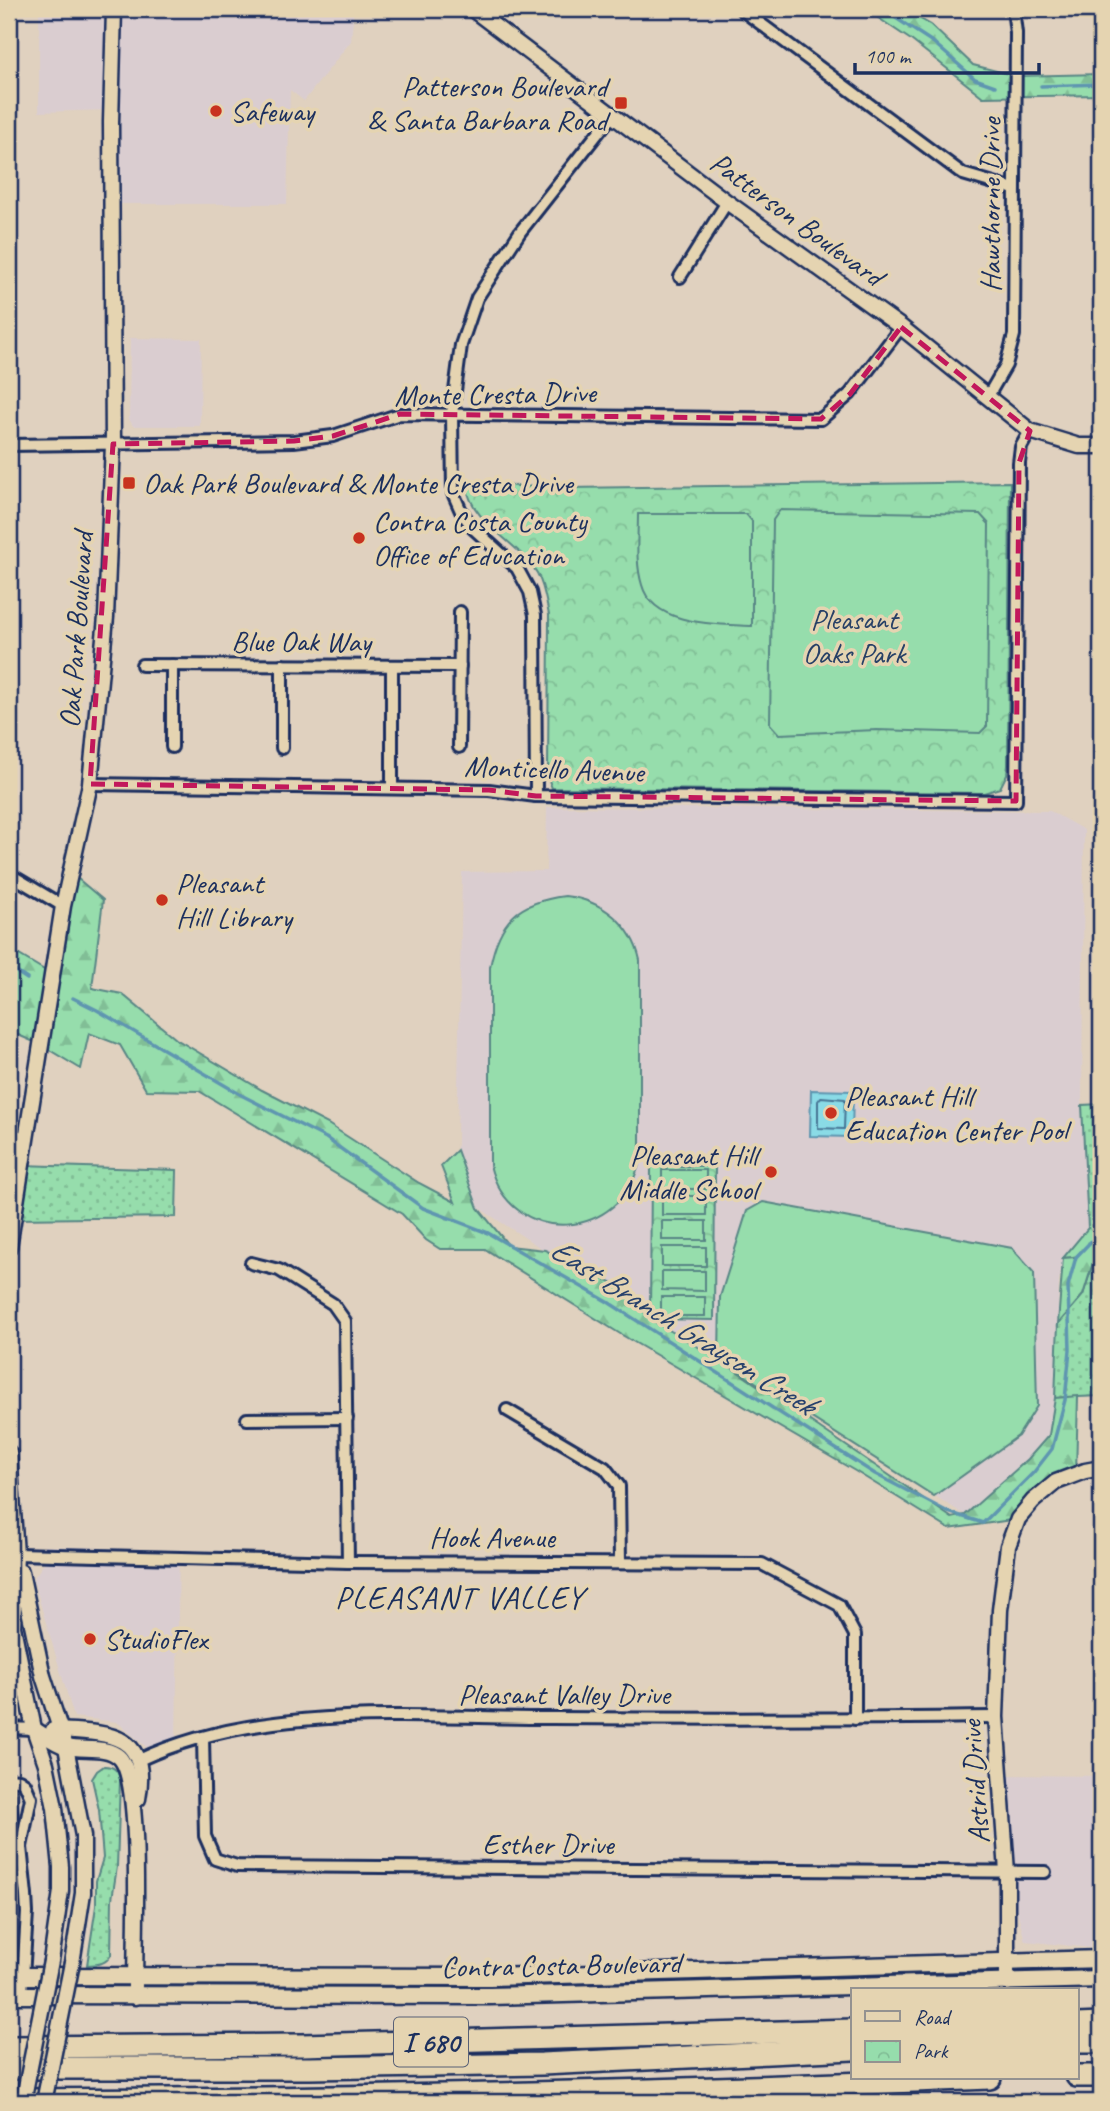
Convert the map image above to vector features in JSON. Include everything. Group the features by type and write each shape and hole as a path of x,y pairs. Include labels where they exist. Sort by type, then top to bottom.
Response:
{"highway":[{"path":"1078,2025 1101,2024"},
{"name":"I 680","path":"9,2047 302,2045 851,2030"},
{"path":"1078,2042 1101,2042"},
{"name":"I 680","path":"9,2067 310,2068 542,2064 851,2049"},
{"path":"1078,2076 1101,2076"},
{"name":"I 680","path":"9,2100 190,2101 774,2087 942,2080"},
{"path":"774,2087 812,2102"}],"main road":[{"name":"Contra Costa Boulevard","path":"16,1976 489,1977 1101,1959"},
{"name":"Contra Costa Boulevard","path":"15,1994 135,1997 490,1996 1101,1979"}],"street":[{"name":"Oak Park Boulevard","path":"9,1247 63,906 90,784 106,617 113,444 111,122 114,9"},
{"name":"Patterson Boulevard","path":"472,9 727,202 901,327 1030,431 1079,446 1101,446"},
{"path":"741,9 963,174 1014,189"},
{"name":"Hawthorne Drive","path":"988,396 1006,365 1014,335 1016,33 1013,9"},
{"path":"536,796 535,615 530,592 517,568 473,527 461,512 453,493 452,414 461,345 477,298 520,232 613,114"},
{"path":"680,277 727,202"},
{"name":"Monte Cresta Drive","path":"9,445 294,441 333,436 400,414 821,419 850,394 901,327"},
{"name":"Monticello Avenue","path":"90,784 489,790 536,796 1017,801 1018,463 1021,447 1030,431"},
{"path":"458,747 460,612"},
{"name":"Blue Oak Way","path":"142,664 460,666"},
{"path":"172,664 172,747"},
{"path":"282,665 282,748"},
{"path":"392,666 392,788"},
{"path":"9,874 63,906"},
{"path":"9,1133 25,1138"},
{"path":"251,1263 279,1270 332,1304 345,1321 348,1562"},
{"path":"508,1410 605,1468 619,1486 620,1562"},
{"path":"247,1419 347,1418"},
{"path":"9,1453 16,1554 9,1693"},
{"name":"Astrid Drive","path":"1007,1983 1007,1872 996,1717 1000,1610 1008,1546 1018,1519 1031,1503 1056,1482 1101,1468"},
{"path":"16,1554 43,1676 66,1746 83,1836 84,1866 78,1933 44,2102"},
{"name":"Hook Avenue","path":"16,1554 348,1562 762,1564 839,1605 855,1635 855,1719"},
{"path":"13,1627 34,1729 46,1764 55,1808 61,1867 61,1891 51,1961 23,2102"},
{"name":"Pleasant Valley Drive","path":"139,1760 202,1737 309,1717 996,1717"},
{"path":"9,1728 105,1733 122,1740 139,1760 142,1772 136,1813 135,1997"},
{"path":"34,1729 66,1746 109,1751 121,1758 129,1771 136,1813"},
{"name":"Esther Drive","path":"202,1737 205,1836 215,1859 237,1866 1045,1872"},
{"path":"9,1779 19,1780 29,1791 31,1798 20,1847 27,1913 15,1994"},
{"path":"9,1790 13,1833 20,1847"}],"highlighted area":[{"path":"901,327 1030,431 1019,463 1016,801 536,796 489,790 90,784 113,444 294,441 333,436 400,414 821,419 850,394"}],"shaded area":[{"path":"39,9 354,9 351,41 304,101 290,90 287,204 111,204 112,110 39,112"},
{"path":"130,338 201,339 200,426 133,426 129,419"},
{"name":"Pleasant Hill Middle School","path":"547,807 1050,811 1084,830 1082,1105 1088,1229 1063,1258 1059,1281 1055,1398 1049,1435 1028,1459 965,1515 719,1359 650,1319 456,1193 462,872 546,871"},
{"path":"45,1546 179,1551 176,1741 151,1751 117,1722 74,1717 33,1579 45,1562"},
{"path":"998,1775 1101,1776 1101,1949 1025,1941 1007,1872"},
{"path":"9,1790 21,1847 23,1976 9,1976"}],"green space":[{"path":"865,9 903,9 931,25 973,65 1016,76 1101,74 1101,95 983,97 911,40"},
{"name":"Pleasant Oaks Park","path":"1010,482 1008,765 1000,788 984,793 552,788 548,778 549,615 543,588 528,561 476,510 466,484 567,488"},
{"path":"780,510 980,514 989,524 987,726 980,733 877,730 779,734 770,724 773,520"},
{"path":"638,514 746,514 752,521 752,626 688,620 659,608 648,598 638,568"},
{"path":"71,873 103,900 92,988 122,994 176,1039 262,1090 328,1124 419,1183 455,1202 441,1166 457,1150 478,1208 509,1246 545,1250 626,1289 650,1319 719,1359 952,1518 965,1515 1028,1459 1049,1435 1055,1398 1078,1396 1076,1474 1018,1519 949,1529 622,1335 485,1249 440,1249 426,1240 402,1214 199,1091 146,1090 120,1045 89,1033 81,1069 41,1045 9,1031 9,949 51,974"},
{"path":"565,896 591,903 613,916 630,935 640,960 640,1159 630,1186 613,1206 591,1219 567,1225 542,1222 520,1211 502,1193 490,1165 490,967 494,951 505,925 513,916 535,903"},
{"path":"1101,1104 1101,1231 1076,1257 1063,1258 1088,1228 1082,1105"},
{"path":"9,1133 25,1138 22,1165 177,1170 176,1217 13,1219 9,1212"},
{"path":"651,1166 715,1166 714,1320 650,1319"},
{"path":"662,1170 706,1170 706,1189 662,1189"},
{"path":"662,1196 706,1196 706,1215 662,1215"},
{"path":"763,1202 1012,1248 1034,1273 1037,1406 1018,1436 934,1496 719,1359 720,1297 747,1211"},
{"path":"662,1221 706,1221 706,1240 662,1240"},
{"path":"1101,1231 1101,1256 1095,1256 1083,1295 1058,1324 1063,1258 1076,1257"},
{"path":"662,1247 706,1247 706,1266 662,1266"},
{"path":"1096,1255 1101,1256 1101,1396 1055,1398 1058,1324 1083,1295"},
{"path":"662,1271 705,1271 705,1291 662,1290"},
{"path":"661,1297 705,1297 705,1316 661,1316"},
{"path":"104,1766 115,1770 120,1780 111,1955 103,1962 87,1965 96,1906 96,1881 103,1858 99,1810 92,1779"}],"water":[{"name":"Pleasant Hill Education Center Pool","path":"811,1090 853,1091 852,1137 810,1136"}],"waterway":[{"path":"882,9 934,43 975,79 995,86"},
{"path":"1041,86 1101,84"},
{"path":"9,967 27,979"},
{"name":"East Branch Grayson Creek","path":"73,998 243,1096 326,1138 423,1208 488,1233 608,1302 875,1474 948,1512 983,1523 1034,1472 1052,1449 1065,1400 1070,1350 1068,1286 1076,1257 1101,1231"}],"place":[{"name":"Patterson Boulevard & Santa Barbara Road","path":"621,103"},
{"name":"Safeway","path":"216,111"},
{"name":"Oak Park Boulevard & Monte Cresta Drive","path":"129,483"},
{"name":"Contra Costa County Office of Education","path":"359,538"},
{"name":"Pleasant Hill Library","path":"162,900"},
{"name":"Pleasant Hill Education Center Pool","path":"831,1113"},
{"name":"Pleasant Hill Middle School","path":"771,1172"},
{"name":"StudioFlex","path":"90,1639"}],"district":[{"name":"PLEASANT VALLEY","path":"460,1597"}]}
